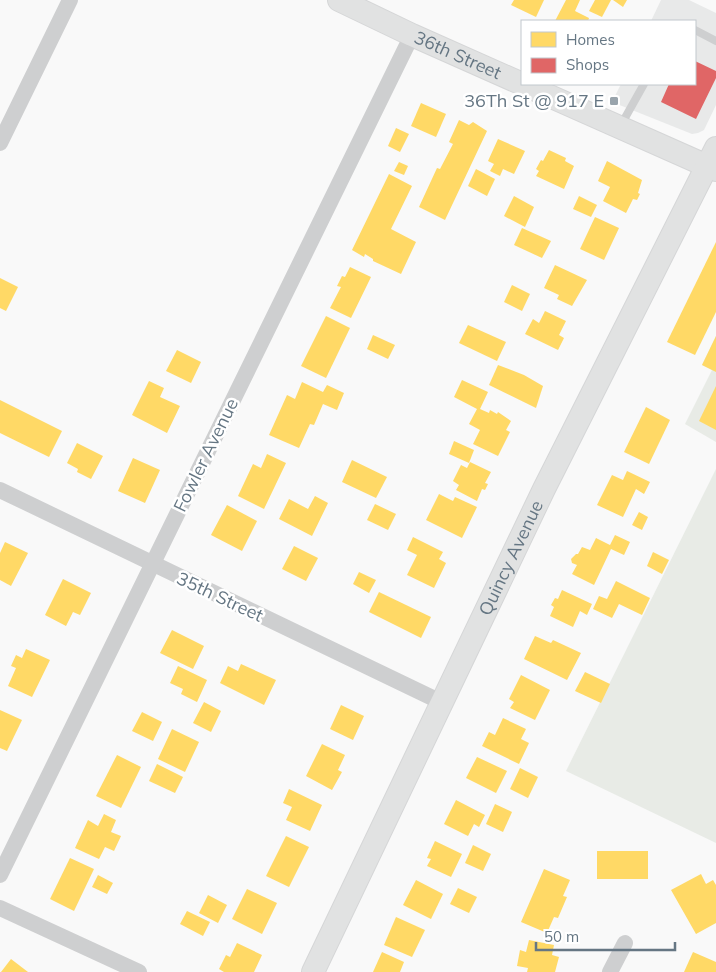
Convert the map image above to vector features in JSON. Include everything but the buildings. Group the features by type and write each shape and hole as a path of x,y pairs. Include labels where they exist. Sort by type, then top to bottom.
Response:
{"street":[{"path":"0,143 70,0"},
{"name":"36th Street","path":"338,0 521,83"},
{"name":"Fowler Avenue","path":"0,875 412,35"},
{"name":"36th Street","path":"525,85 620,127 713,161"},
{"name":"Quincy Avenue","path":"313,972 544,489 713,161"},
{"name":"35th Street","path":"0,490 441,702"},
{"path":"0,908 139,972"},
{"path":"610,972 625,943"}],"lane":[{"path":"696,31 716,41"},
{"path":"620,127 643,85"}],"shaded area":[{"path":"661,0 689,0 716,13 716,105 704,130 698,133 692,134 612,102 620,85 696,85 696,20 651,20"},
{"path":"716,336 716,442 685,424 712,370 702,365"},
{"path":"716,469 716,843 566,771"}],"place":[{"name":"36Th St @ 917 E","path":"614,101"}]}
